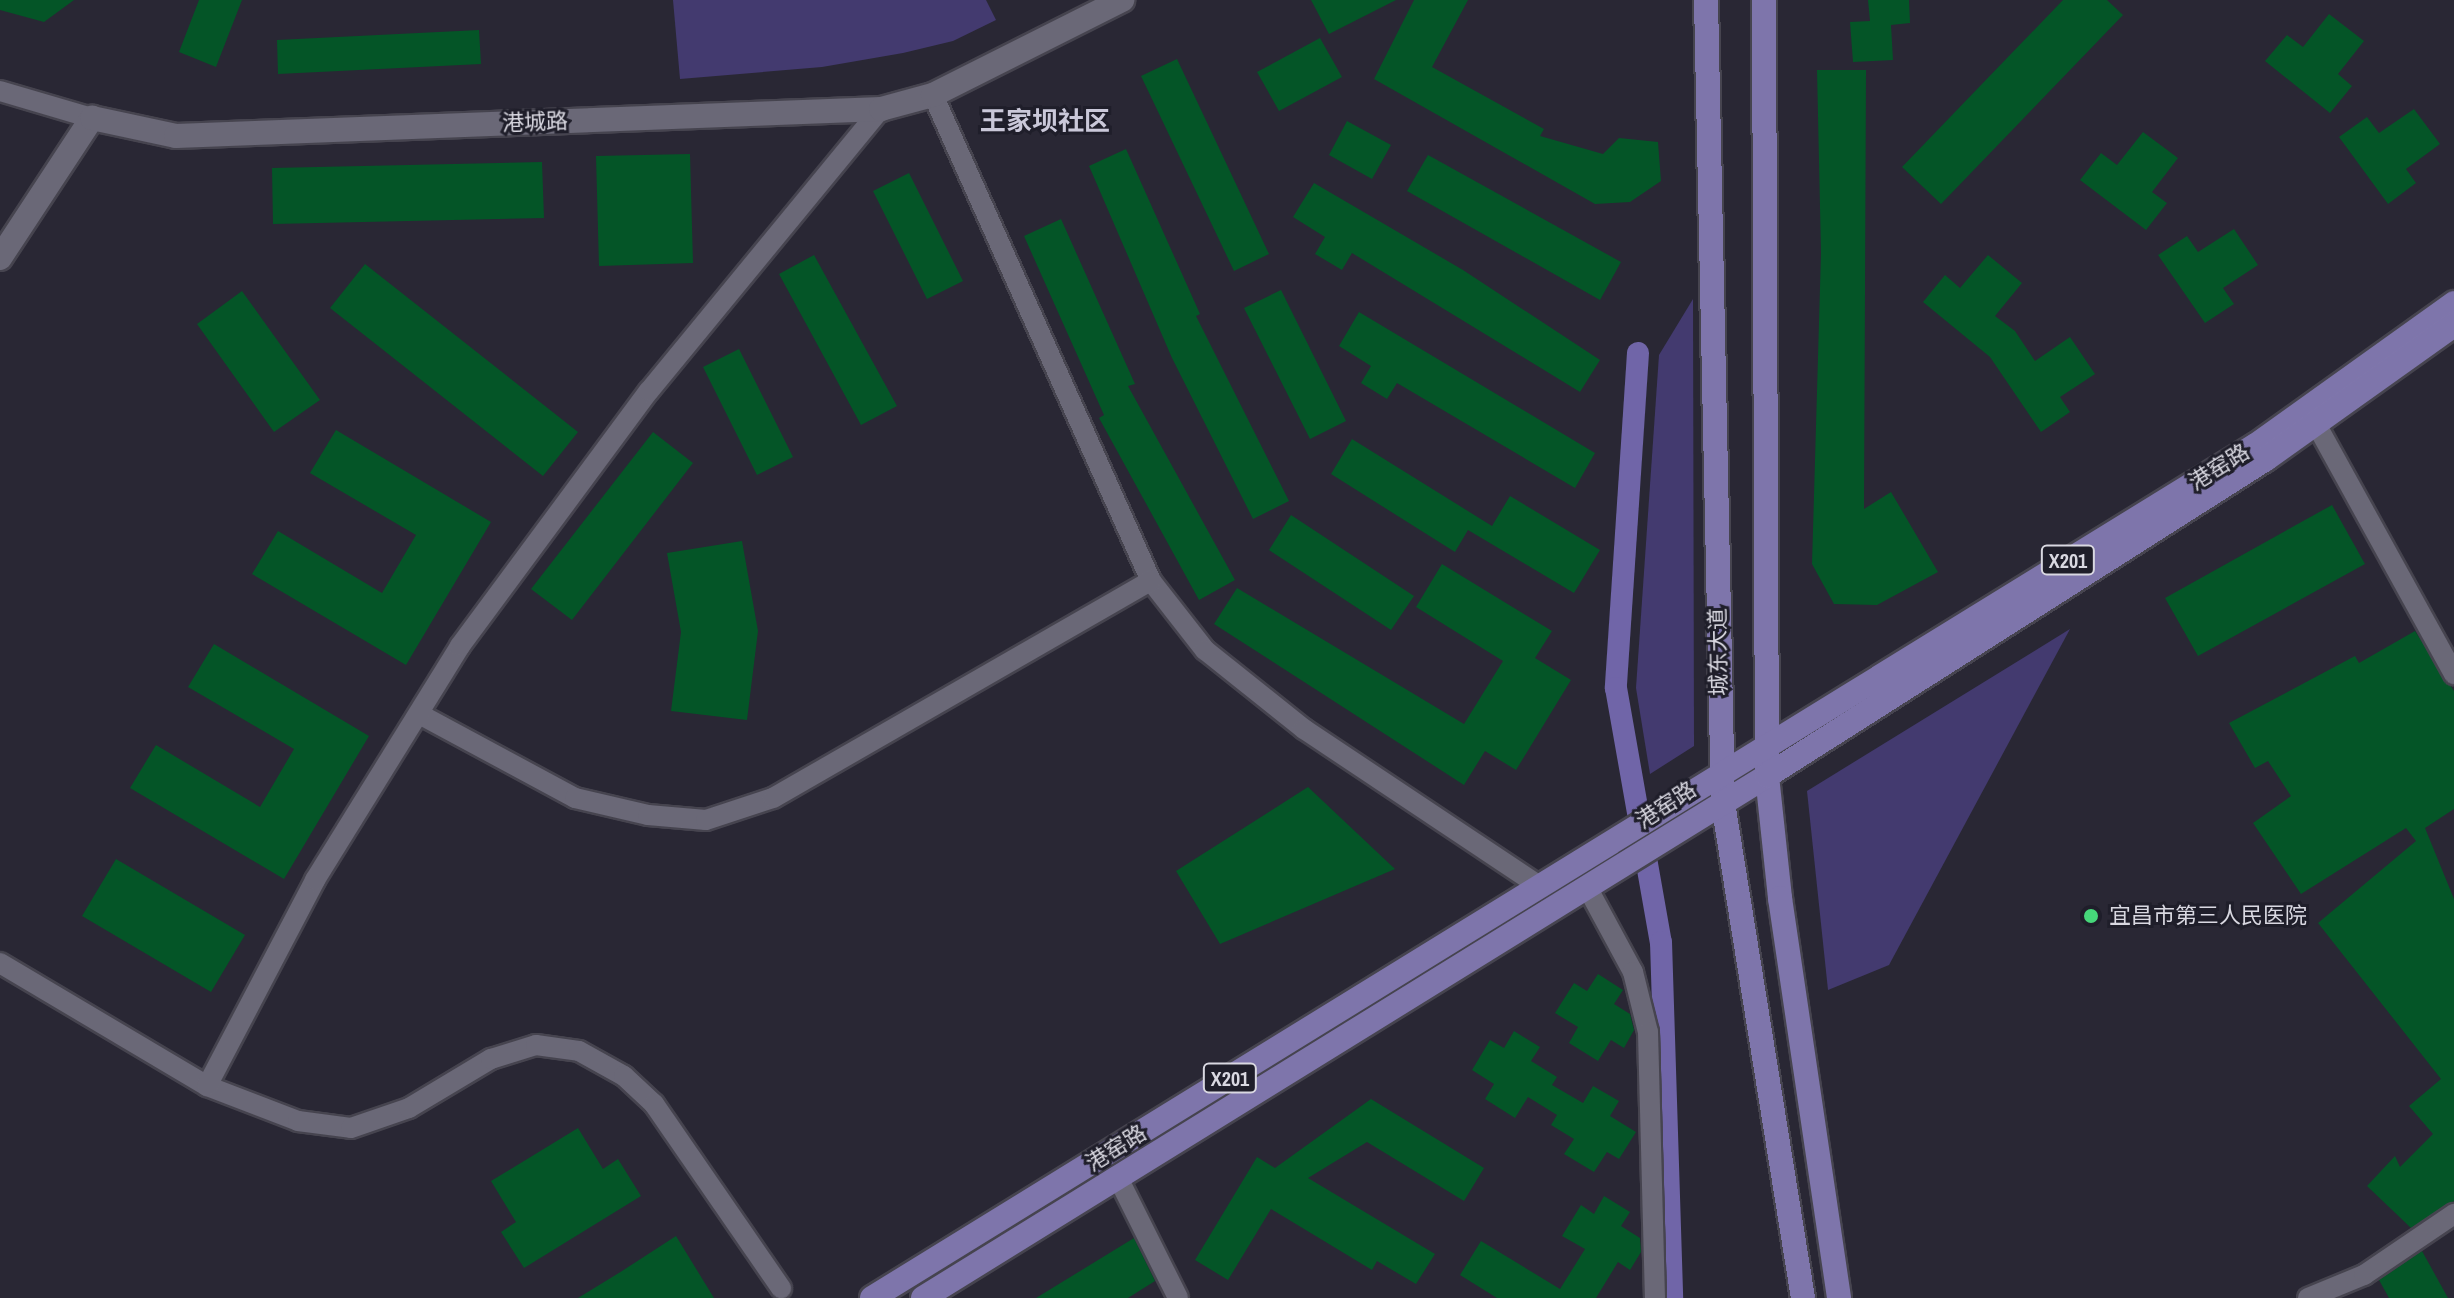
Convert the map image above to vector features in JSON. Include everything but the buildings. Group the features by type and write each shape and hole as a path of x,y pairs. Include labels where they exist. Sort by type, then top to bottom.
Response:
{"main road":[{"name":"城东大道","path":"1706,0 1723,803 1803,1298"},
{"path":"1764,0 1767,776 1780,898 1839,1298"},
{"name":"港窑路","path":"872,1298 1721,771 2256,445 2454,303"},
{"name":"港窑路","path":"923,1298 1767,776 2316,424 2454,325"}],"street":[{"name":"港城路","path":"92,118 176,136 881,109 933,95 1122,0"},
{"path":"0,91 92,118 0,258"},
{"path":"933,95 1151,581 1205,650 1304,729 1539,886"},
{"path":"207,1086 315,880 421,715 460,646 649,391 881,109"},
{"path":"2316,424 2454,674"},
{"path":"421,715 575,798 648,815 706,820 773,798 1151,581"},
{"path":"1596,882 1633,972 1648,1032 1655,1298"},
{"path":"0,963 207,1086 298,1121 351,1128 409,1108 491,1059 536,1045 579,1051 624,1076 654,1104 781,1288"},
{"path":"1117,1176 1178,1298"},
{"path":"2308,1298 2364,1275 2454,1214"}],"shaded area":[{"path":"673,0 986,0 996,20 953,41 903,53 822,67 680,79"},
{"path":"1693,299 1694,746 1650,774 1636,688 1659,355"},
{"path":"2070,629 1889,965 1828,990 1807,791"}],"waterway":[{"path":"1638,353 1616,688 1661,942 1672,1298"}],"place":[{"name":"宜昌市第三人民医院","path":"2091,916"}],"district":[{"name":"王家坝社区","path":"1045,121"}]}
